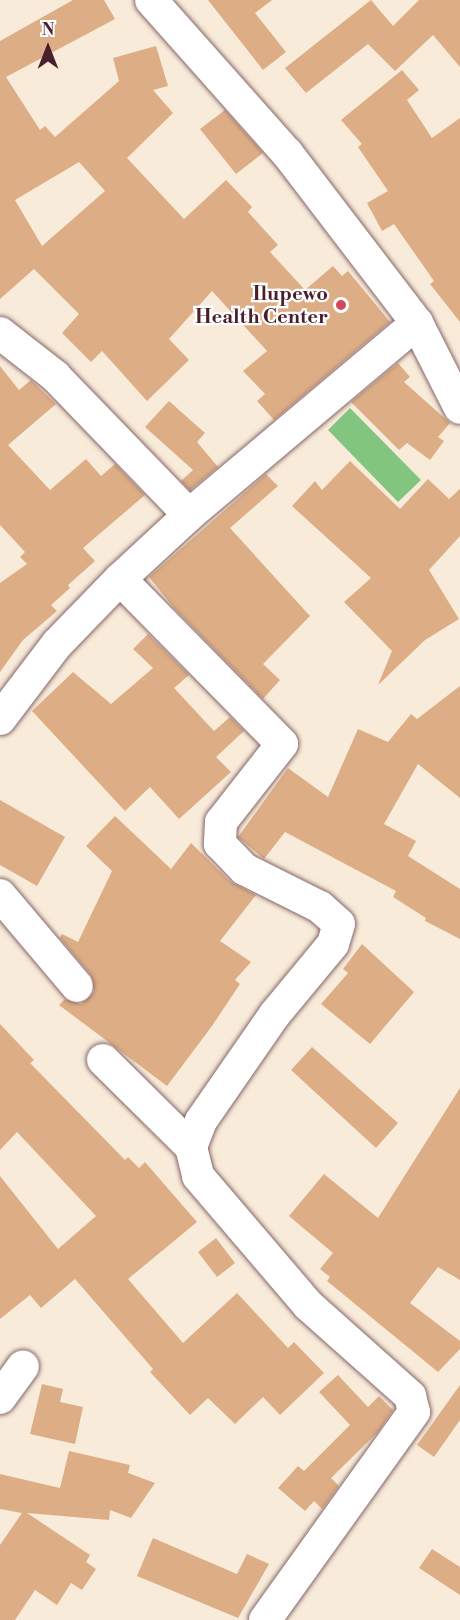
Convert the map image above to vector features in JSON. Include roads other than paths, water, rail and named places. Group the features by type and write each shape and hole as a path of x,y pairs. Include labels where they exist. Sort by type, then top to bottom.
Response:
{"street":[{"path":"151,0 287,153 417,323 460,408"},
{"path":"0,719 57,644 120,579 189,515 417,323"},
{"path":"0,333 55,376 189,515"},
{"path":"120,579 282,744 221,822 220,844 244,868 320,907 339,924 333,944 281,1006 201,1120 191,1147"},
{"path":"0,895 77,986"},
{"path":"104,1060 191,1147 198,1176 308,1305 410,1396 414,1412 265,1620"},
{"path":"0,1398 23,1366"}],"place":[{"name":"Ilupewo Health Center","path":"341,305"}]}
